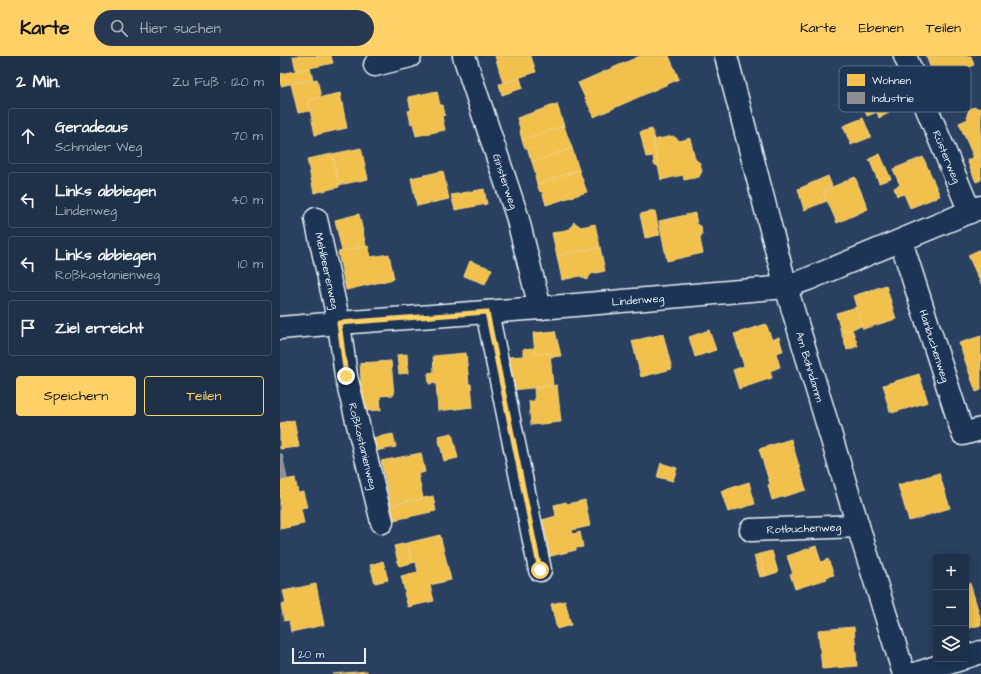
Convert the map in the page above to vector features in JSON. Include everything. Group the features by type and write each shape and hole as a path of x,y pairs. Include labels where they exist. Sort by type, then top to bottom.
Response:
{"street":[{"path":"375,65 410,56"},
{"name":"Ginsterweg","path":"464,56 517,216 540,308"},
{"name":"Am Bahndamm","path":"726,56 786,286 904,674"},
{"name":"Rüsterweg","path":"905,56 910,66"},
{"name":"Rüsterweg","path":"931,112 976,210"},
{"name":"Lindenweg","path":"280,328 540,308 786,286 808,279 976,210"},
{"name":"Mehlbeerenweg","path":"316,220 339,323"},
{"name":"Hainbuchenweg","path":"901,241 963,434 981,429"},
{"path":"487,312 540,570"},
{"name":"Roßkastanienweg","path":"339,323 346,376 382,522"},
{"name":"Rotbuchenweg","path":"751,530 858,526"},
{"path":"969,656 981,652"},
{"path":"915,674 952,662"}],"building: Wohnen":[{"path":"293,56 331,56 333,63 296,71"},
{"path":"495,56 531,56 536,72 503,83"},
{"path":"640,56 669,56 679,79 594,117 578,83"},
{"path":"926,56 971,56 974,65 971,66 930,66"},
{"path":"310,68 313,79 281,86 280,74"},
{"path":"520,78 523,88 502,95 499,84"},
{"path":"317,79 321,97 308,100 310,111 298,113 291,84"},
{"path":"437,91 440,105 443,105 445,115 442,116 445,130 416,136 408,111 411,110 408,97"},
{"path":"340,93 347,128 315,135 308,100"},
{"path":"557,104 564,126 522,140 517,118"},
{"path":"975,107 981,109 981,154 974,158 959,123 968,119 967,115 968,112 971,112 971,108"},
{"path":"865,112 877,112 867,116"},
{"path":"877,112 889,112 889,113 879,118"},
{"path":"863,118 871,137 851,145 843,126"},
{"path":"564,126 572,148 532,162 527,148 525,148 522,140"},
{"path":"652,129 659,167 654,164 653,156 646,157 640,132"},
{"path":"673,136 680,141 690,138 695,159 700,163 702,171 699,177 684,180 683,175 661,180 653,140"},
{"path":"361,148 368,179 339,185 332,154"},
{"path":"572,148 579,170 537,184 532,162"},
{"path":"332,154 339,187 314,193 307,159"},
{"path":"880,154 891,179 879,183 869,159"},
{"path":"981,154 981,180 976,182 967,160"},
{"path":"923,157 940,196 910,208 904,194 897,196 894,188 900,185 893,169"},
{"path":"579,170 587,192 546,205 542,191 540,192 537,184"},
{"path":"443,171 449,199 417,206 411,178"},
{"path":"828,176 832,186 823,191 827,201 804,210 798,189"},
{"path":"855,177 868,209 837,223 823,191"},
{"path":"484,189 487,204 455,210 451,195"},
{"path":"655,211 660,235 645,238 640,214"},
{"path":"695,213 697,224 701,226 702,235 700,239 703,253 667,261 659,221"},
{"path":"359,214 366,246 342,251 335,220"},
{"path":"574,222 581,227 595,224 600,247 557,256 552,233 570,229"},
{"path":"368,246 371,257 389,254 394,279 346,290 338,252"},
{"path":"600,247 605,271 591,274 587,280 580,276 562,280 557,256"},
{"path":"981,249 981,284 968,255"},
{"path":"470,261 492,269 485,284 464,276"},
{"path":"886,285 896,319 863,329 853,296"},
{"path":"857,307 862,326 841,332 836,313"},
{"path":"766,324 772,340 779,337 783,351 776,353 780,367 770,371 772,378 739,389 733,370 744,366 734,334"},
{"path":"852,329 858,346 847,350 841,332"},
{"path":"709,330 716,350 695,357 689,337"},
{"path":"555,331 561,356 550,357 550,353 535,354 533,333"},
{"path":"663,334 672,369 641,377 632,341"},
{"path":"981,336 981,390 976,392 959,343"},
{"path":"534,348 535,354 550,353 553,386 511,390 508,357 523,356 523,349"},
{"path":"466,353 473,407 438,411 436,383 429,384 428,373 434,372 433,356"},
{"path":"407,354 408,373 399,374 397,355"},
{"path":"391,361 394,395 380,396 381,410 365,411 362,392 356,393 355,382 361,381 360,363"},
{"path":"919,374 928,402 892,413 892,411 890,412 883,385"},
{"path":"557,385 561,422 531,425 529,401 535,401 534,388"},
{"path":"294,420 299,447 280,449 280,423"},
{"path":"452,433 458,458 444,461 438,436"},
{"path":"393,434 396,447 375,451 372,438"},
{"path":"791,439 806,490 772,500 768,485 770,484 759,449"},
{"path":"421,453 425,472 418,474 423,498 391,505 381,461"},
{"path":"661,463 677,468 673,481 657,477"},
{"path":"939,473 950,508 909,521 898,485"},
{"path":"295,478 298,493 303,492 307,507 301,508 304,524 280,529 280,481"},
{"path":"749,482 755,504 728,512 721,491"},
{"path":"433,496 436,511 394,520 391,505"},
{"path":"585,500 590,526 572,530 573,534 580,532 583,547 547,557 544,540 547,540 542,520 556,516 554,505"},
{"path":"440,535 451,580 430,585 434,601 408,607 401,576 418,572 416,562 412,563 407,543"},
{"path":"407,543 412,563 399,566 394,546"},
{"path":"816,546 821,562 828,559 834,575 826,577 827,579 795,589 790,574 793,574 787,556"},
{"path":"772,551 778,572 766,576 759,554"},
{"path":"759,554 766,576 760,577 754,556"},
{"path":"383,561 388,580 375,583 370,565"},
{"path":"969,583 981,620 981,625 969,628 969,590"},
{"path":"316,584 324,625 291,632 289,620 284,621 281,604 286,603 283,591"},
{"path":"565,601 571,625 557,629 551,604"},
{"path":"854,627 857,666 822,669 818,630"},
{"path":"367,671 368,674 333,674"}],"building: Industrie":[{"path":"280,454 282,454 287,479 280,481"}],"route":[{"path":"346,376 339,323 487,312 540,570"}]}
